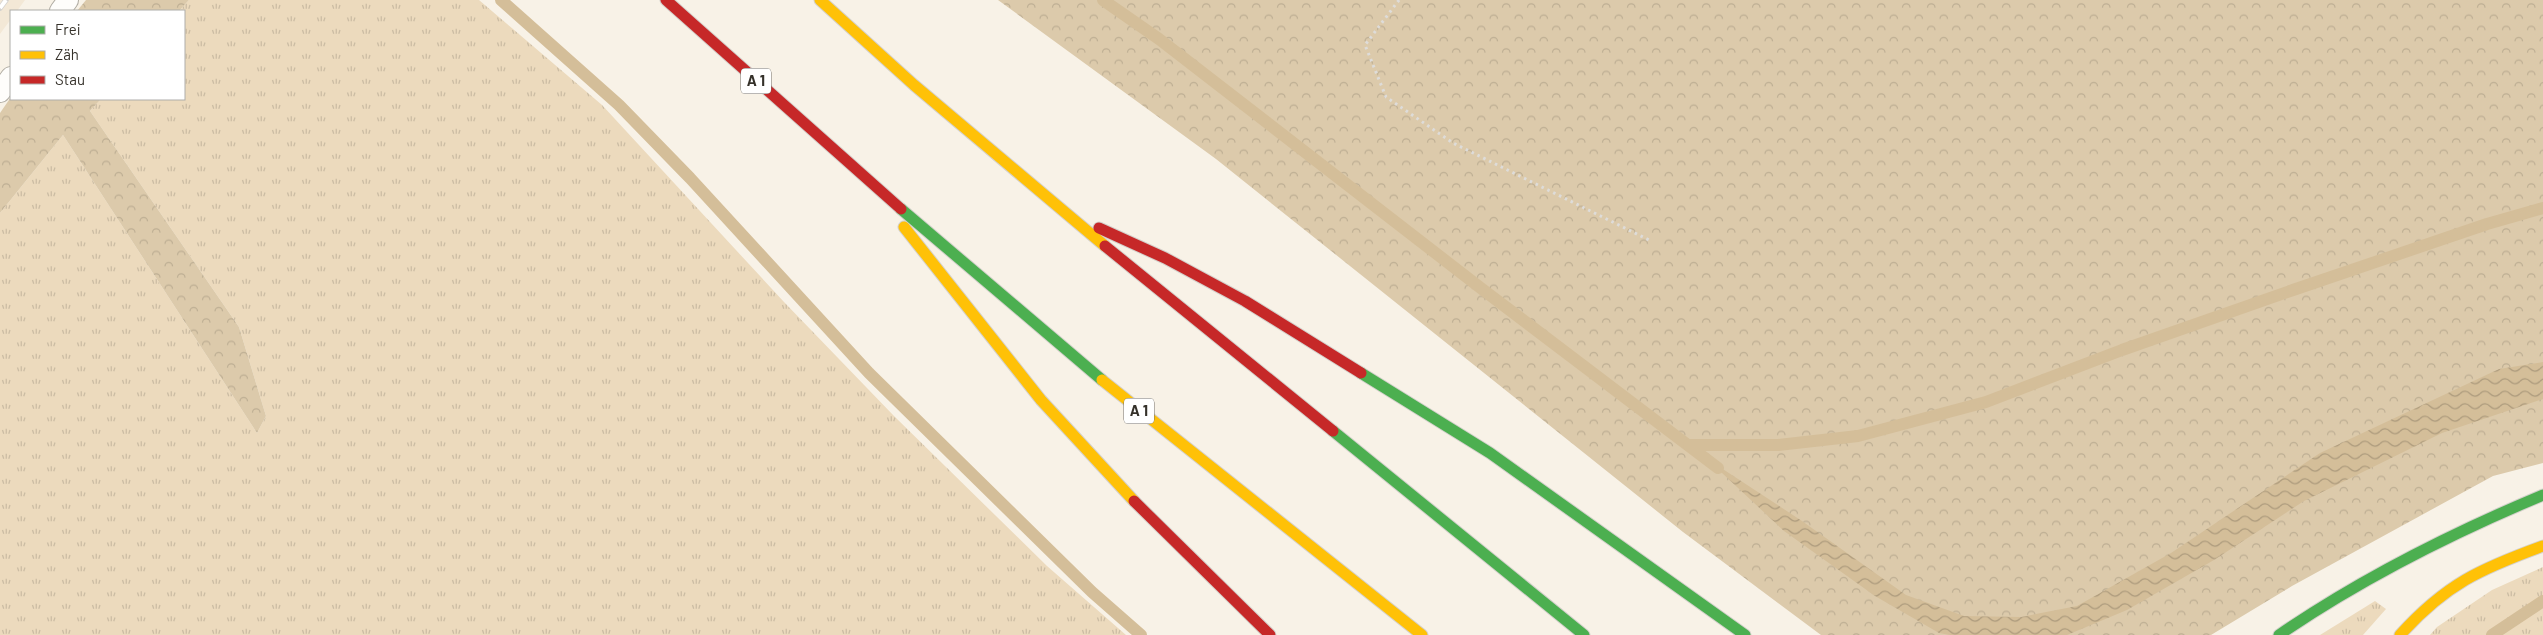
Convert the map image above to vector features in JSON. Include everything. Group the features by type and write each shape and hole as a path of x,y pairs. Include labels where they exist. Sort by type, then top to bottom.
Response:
{"highway":[{"name":"A 1","path":"666,0 864,177 1142,414 1422,635"},
{"path":"820,0 914,85 1063,212 1584,635"},
{"path":"864,177 1041,400 1138,505 1270,635"},
{"path":"1063,212 1165,258 1246,301 1490,453 1745,635"},
{"path":"2279,635 2381,571 2470,526 2543,495"},
{"path":"2400,635 2419,614 2454,586 2515,556 2543,546"}],"lane":[{"path":"0,92 10,78"}],"path":[{"path":"1399,0 1365,45 1386,98 1452,143 1649,240"}],"shaded area":[{"path":"0,0 25,0 18,10 10,10 10,20 0,34"}],"green space":[{"path":"86,0 189,0 180,10 78,10"},
{"path":"189,0 479,0 602,105 784,302 894,416 1047,566 1126,635 0,635 0,213 63,135 257,433 266,416 239,327 90,111 100,100 185,100 185,10 180,10"},
{"path":"998,0 2543,0 2543,463 2493,476 2292,586 2211,635 1821,635 1683,532 1216,159"},
{"path":"10,98 10,100 100,100 90,111 239,327 266,416 257,433 63,135 0,213 0,113"},
{"path":"2543,567 2543,635 2430,635 2437,627 2492,590"},
{"path":"2375,601 2386,609 2363,635 2320,635"}],"water":[{"path":"2543,362 2543,399 2442,433 2304,501 2214,560 2127,610 2067,635 1950,635 1939,633 1875,596 1784,531 1706,458 1802,521 1906,595 1964,616 2021,617 2077,606 2171,553 2320,453 2499,369"}],"waterway":[{"path":"501,0 619,105 690,178 869,373 1092,592 1141,635"},
{"path":"1103,0 1159,39 1482,289 1718,468"},
{"path":"1689,445 1778,445 1858,436 1986,402 2122,350 2293,290 2487,224 2543,208"},
{"path":"2492,635 2543,601"}],"railway":[{"path":"0,8 6,0"}],"traffic: fast":[{"path":"901,209 1102,380"},
{"path":"1361,373 1490,453 1745,635"},
{"path":"1333,431 1584,635"},
{"path":"2279,635 2310,614 2407,558 2474,525 2543,495"}],"traffic: slow":[{"path":"820,0 914,85 1105,246"},
{"path":"904,227 1041,400 1134,501"},
{"path":"1102,380 1422,635"},
{"path":"2400,635 2433,603 2465,580 2501,562 2543,546"}],"traffic: jam":[{"path":"666,0 901,209"},
{"path":"1099,228 1165,258 1245,301 1361,373"},
{"path":"1105,246 1333,431"},
{"path":"1134,501 1270,635"}]}
